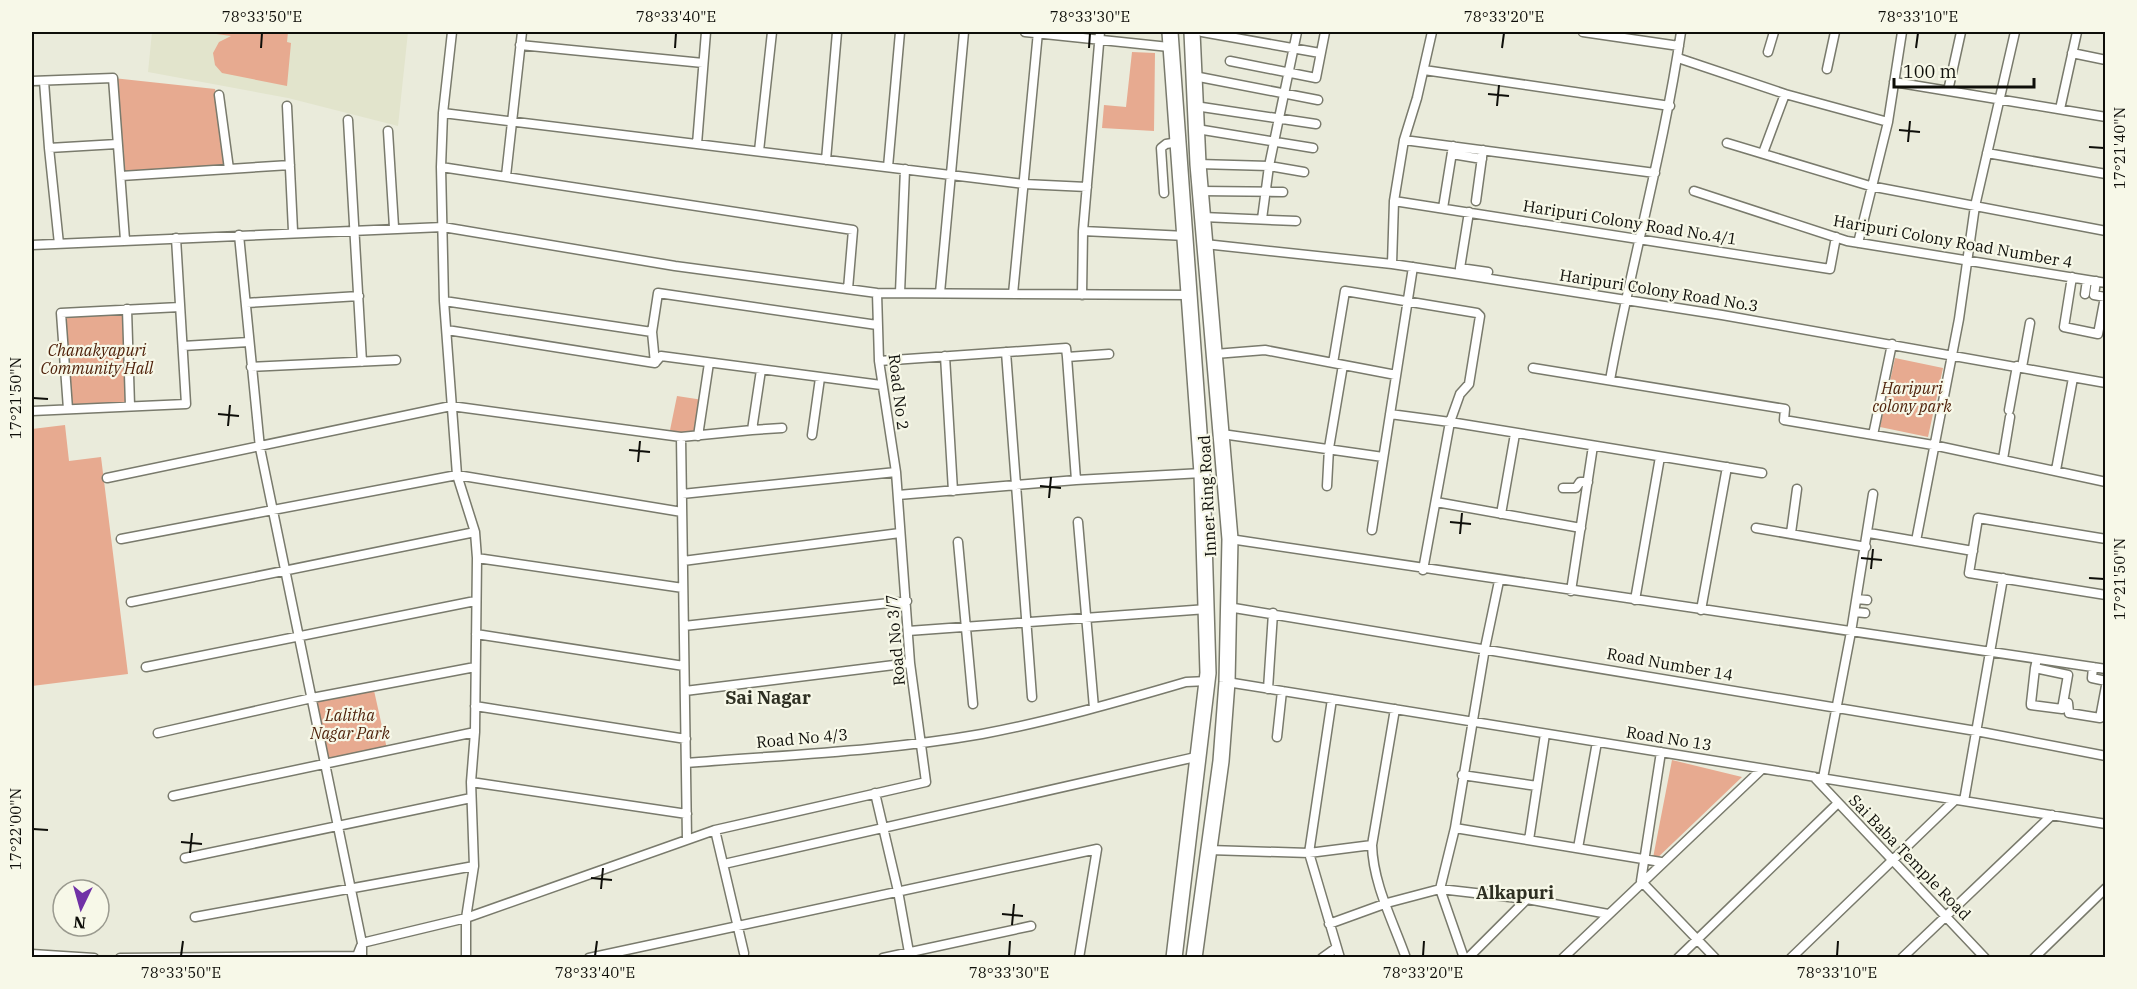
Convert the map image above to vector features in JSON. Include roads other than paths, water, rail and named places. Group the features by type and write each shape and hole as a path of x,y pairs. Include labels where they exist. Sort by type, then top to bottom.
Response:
{"highway":[{"name":"Inner Ring Road","path":"1192,32 1200,191 1230,539 1227,682 1221,761 1194,957"},
{"name":"Inner Ring Road","path":"1170,39 1191,296 1202,474 1208,681 1174,957"},
{"path":"1196,375 1209,380 1218,390"}],"street":[{"path":"452,32 443,113 441,167 444,301 457,474 475,532 477,558 476,732 471,782 474,866 466,918 466,957"},
{"path":"506,176 522,32"},
{"path":"697,144 705,32"},
{"path":"759,151 772,32"},
{"path":"826,160 837,32"},
{"path":"888,167 900,32"},
{"path":"940,293 964,32"},
{"path":"1025,32 1170,39"},
{"path":"1013,294 1037,32"},
{"path":"1202,32 1266,36 1293,48 1320,52"},
{"path":"1262,219 1269,166 1297,32"},
{"path":"1230,60 1317,78 1325,32"},
{"path":"1392,264 1394,201 1404,140 1432,32"},
{"path":"1583,32 1679,46"},
{"path":"1610,380 1638,238 1670,106 1681,32"},
{"path":"1768,52 1774,32"},
{"path":"1827,69 1835,32"},
{"path":"1858,243 1870,186 1888,122 1902,32"},
{"path":"1948,91 1961,32"},
{"path":"1916,541 1952,355 1976,206 2015,32"},
{"path":"2060,109 2077,32"},
{"path":"1082,295 1083,231 1100,35"},
{"path":"520,45 703,63"},
{"path":"2072,53 2106,60"},
{"path":"1678,58 1785,94 1888,122"},
{"path":"1424,70 1670,106"},
{"path":"1194,76 1318,100"},
{"path":"32,81 113,78 125,240"},
{"path":"44,81 59,244"},
{"path":"1894,82 2106,117"},
{"path":"1763,153 1785,94"},
{"path":"219,95 229,169"},
{"path":"287,106 293,231"},
{"path":"1195,106 1316,124"},
{"path":"443,113 1023,184 1087,187"},
{"path":"348,120 362,362"},
{"path":"1197,129 1313,148"},
{"path":"388,131 394,227"},
{"path":"1404,140 1452,150 1655,173"},
{"path":"1164,194 1161,148 1166,144 1178,142"},
{"path":"1727,143 1870,186 2106,231"},
{"path":"49,148 117,144"},
{"path":"1443,208 1452,150"},
{"path":"1987,153 2106,174"},
{"path":"1476,201 1483,154"},
{"path":"1198,164 1269,166 1304,172"},
{"path":"121,176 290,165"},
{"path":"441,167 853,230 848,289"},
{"path":"900,293 905,169"},
{"path":"1200,191 1283,192"},
{"name":"Haripuri Colony Road Number 4","path":"1694,191 1858,243 2106,283"},
{"name":"Haripuri Colony Road No.4/1","path":"1394,201 1830,269 1836,237"},
{"path":"1469,212 1460,271 1488,272"},
{"path":"1203,217 1296,221"},
{"path":"32,245 293,231 443,227 675,266 878,293 1191,296"},
{"path":"1083,231 1186,236"},
{"path":"239,235 260,448 339,825 362,943 362,957"},
{"path":"32,411 186,404 176,238"},
{"name":"Haripuri Colony Road No.3","path":"1205,244 1460,271 2020,366 2106,383"},
{"path":"1372,530 1413,267"},
{"path":"2072,277 2063,326 2067,330 2098,334 2105,297 2094,294 2091,281"},
{"path":"2085,294 2091,281"},
{"path":"1333,363 1345,291 1407,300 1480,316 1469,384 1460,394 1450,422 1424,570"},
{"path":"655,363 652,332 658,293 877,325"},
{"name":"Road No 2","path":"878,293 877,325 881,385 898,495"},
{"path":"246,303 359,296"},
{"path":"444,301 652,332"},
{"path":"68,409 62,313 180,307"},
{"path":"127,309 130,406"},
{"path":"2003,459 2010,414 2030,323"},
{"path":"447,330 655,363"},
{"path":"183,346 249,342"},
{"path":"1873,435 1892,344"},
{"path":"879,361 1066,348 1076,480"},
{"path":"1215,354 1265,350 1396,375"},
{"path":"1006,352 1032,697"},
{"path":"1067,357 1109,354"},
{"path":"655,363 661,356 881,385"},
{"path":"945,356 952,491"},
{"path":"251,367 396,360"},
{"path":"698,436 709,363"},
{"path":"1328,486 1329,448 1343,364"},
{"path":"1533,368 1785,409 1784,420 1933,445 2106,482"},
{"path":"752,430 761,370"},
{"path":"812,435 820,378"},
{"path":"2056,470 2073,378"},
{"path":"107,478 260,448 451,406 681,436 782,428"},
{"path":"1390,414 1762,473"},
{"path":"1222,434 1383,457"},
{"path":"1501,514 1515,434"},
{"path":"681,436 687,839"},
{"path":"1571,591 1593,446"},
{"path":"1635,600 1660,457"},
{"path":"1701,610 1727,467"},
{"path":"682,494 896,472"},
{"path":"121,539 457,474 682,512"},
{"path":"898,495 1076,480 1202,474"},
{"path":"1563,488 1576,488 1580,482 1588,482"},
{"path":"1791,533 1797,489"},
{"path":"1819,778 1855,612 1869,533 1873,494"},
{"name":"Road No 3/7","path":"875,793 926,782 910,663 898,495"},
{"path":"1436,502 1581,528"},
{"path":"2106,539 1978,518 1969,573 2106,595"},
{"path":"1078,522 1088,617 1094,708"},
{"path":"1756,528 1866,547"},
{"path":"130,602 475,532"},
{"path":"683,561 900,533"},
{"path":"1869,533 1972,551"},
{"path":"1230,539 1424,570 2106,669"},
{"path":"958,542 973,704"},
{"path":"477,558 683,588"},
{"path":"1791,957 1960,800 1976,731 2002,578"},
{"path":"1499,581 1462,775 1455,828 1440,889 1466,957 1527,899"},
{"path":"1857,599 1867,600"},
{"path":"146,667 475,600"},
{"path":"684,626 907,601"},
{"name":"Road Number 14","path":"1228,607 1976,731 2106,756"},
{"path":"908,631 1207,609"},
{"path":"1855,612 1865,613"},
{"path":"1268,689 1273,613"},
{"path":"476,634 684,666"},
{"path":"2041,659 2041,670 2031,705 2061,710 2068,675 2041,670"},
{"path":"685,691 910,663"},
{"path":"2075,664 2067,710 2069,713 2100,718 2106,686"},
{"path":"158,733 312,698 475,667"},
{"path":"2093,667 2092,678 2106,681"},
{"name":"Road No 4/3","path":"686,764 920,743 1037,723 1186,682 1208,681"},
{"name":"Road No 13","path":"1227,682 2106,824"},
{"path":"1277,737 1282,691"},
{"path":"1332,699 1310,853 1340,957"},
{"path":"475,706 686,739"},
{"path":"1395,709 1372,845 1375,877 1406,957"},
{"path":"173,796 476,732"},
{"path":"1529,840 1545,734"},
{"path":"1578,848 1597,742"},
{"path":"1661,752 1641,881 1715,957"},
{"path":"724,864 1200,756"},
{"path":"1563,957 1762,769"},
{"path":"1462,775 1537,786"},
{"name":"Sai Baba Temple Road","path":"1819,778 1837,804 1985,957"},
{"path":"471,782 687,814"},
{"path":"362,943 466,918 715,830 875,793 898,891 909,955"},
{"path":"185,858 471,798"},
{"path":"1678,957 1837,804"},
{"path":"1902,957 2052,815"},
{"path":"1455,828 1662,862"},
{"path":"715,830 744,953"},
{"path":"1209,850 1310,853 1372,845"},
{"path":"589,957 1097,849 1079,957"},
{"path":"195,917 474,866"},
{"path":"2034,957 2106,888"},
{"path":"1329,924 1387,903 1440,889 1527,899 1608,914"},
{"path":"883,957 909,955 1031,926"},
{"path":"120,957 357,956 362,943"},
{"path":"1322,957 1336,948"},
{"path":"32,954 94,957"}],"district":[{"name":"Sai Nagar","path":"768,697"},
{"name":"Alkapuri","path":"1515,892"}],"park label":[{"name":"Chanakyapuri Community Hall","path":"97,359"},
{"name":"Haripuri colony park","path":"1912,397"},
{"name":"Lalitha Nagar Park","path":"350,724"}]}
